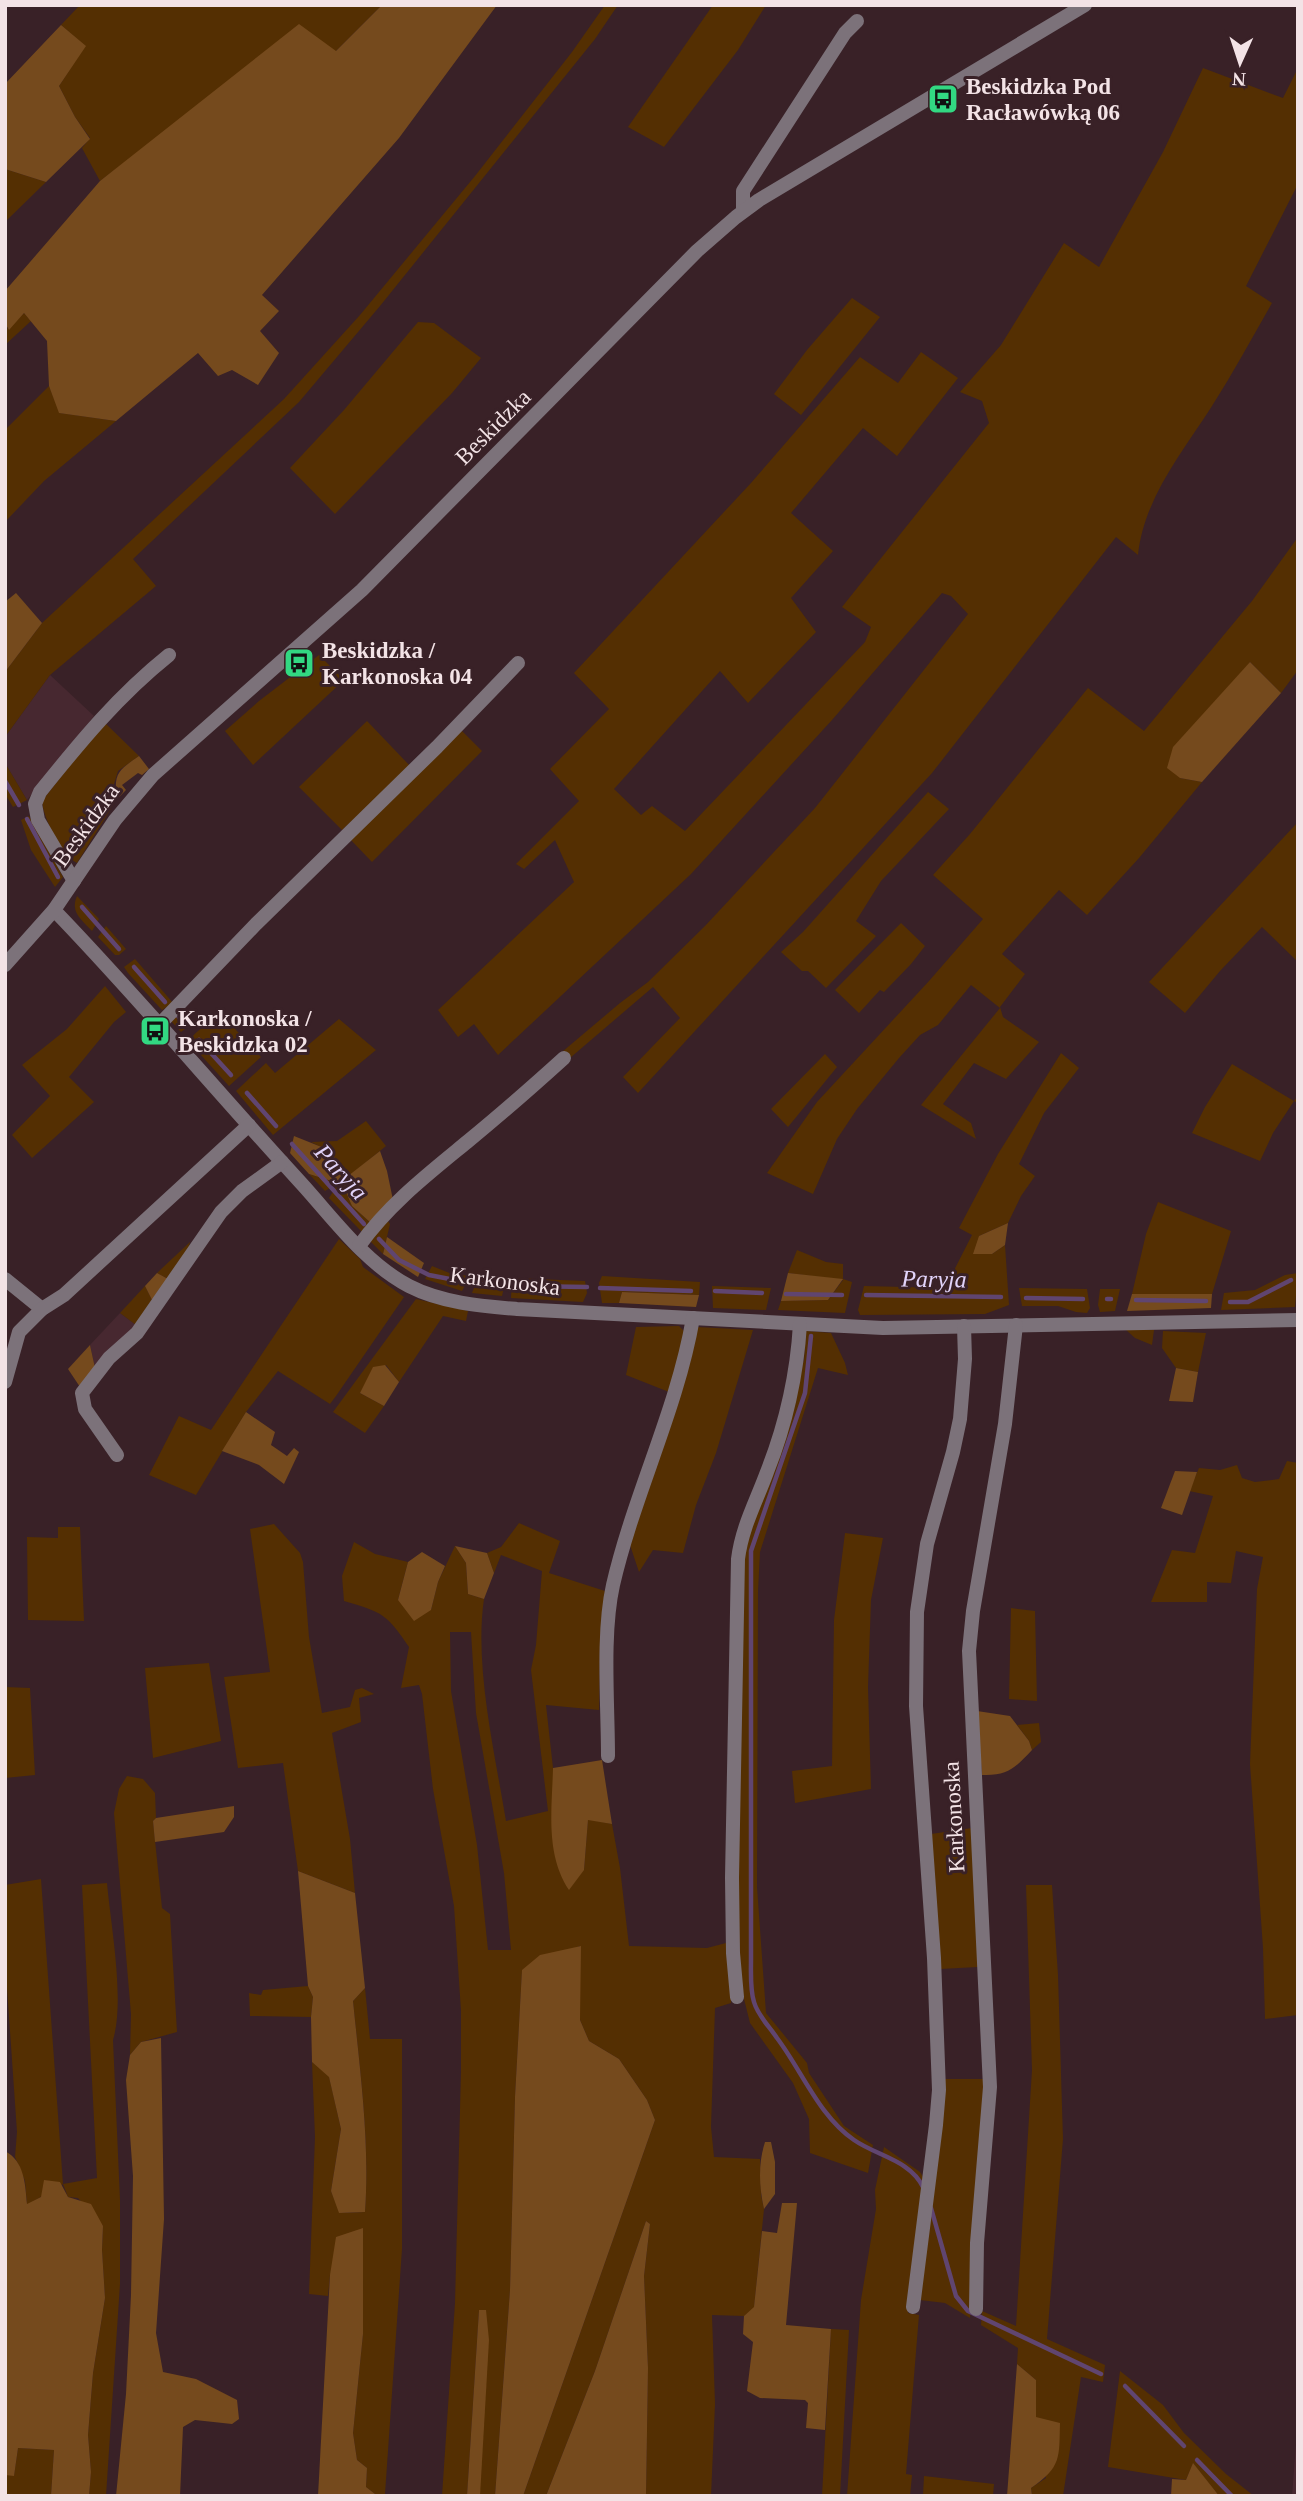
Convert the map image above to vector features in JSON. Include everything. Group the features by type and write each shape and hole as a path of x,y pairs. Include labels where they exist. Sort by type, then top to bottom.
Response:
{"street":[{"name":"Beskidzka","path":"5,965 54,910 115,820 153,775 295,651 402,552 697,251 743,211 1085,5"},
{"path":"743,211 743,191 845,33 858,21"},
{"path":"74,881 38,820 35,804 40,792 92,726 169,655"},
{"path":"160,1024 256,924 437,747 518,663"},
{"name":"Karkonoska","path":"54,910 359,1246 387,1272 407,1285 429,1294 458,1302 517,1309 883,1328 1298,1320"},
{"path":"359,1246 377,1222 416,1184 523,1096 564,1058"},
{"path":"5,1382 19,1332 42,1309 64,1295 248,1125"},
{"path":"117,1455 85,1409 82,1393 109,1358 136,1333 221,1212 242,1191 282,1162"},
{"path":"5,1279 42,1309"},
{"path":"608,1756 607,1660 613,1586 633,1516 661,1439 693,1318"},
{"path":"737,1997 733,1952 732,1865 738,1559 744,1525 768,1470 787,1412 798,1364 800,1324"},
{"name":"Karkonoska","path":"976,2309 977,2243 990,2087 969,1651 973,1611 1005,1424 1016,1325"},
{"name":"Karkonoska","path":"913,2307 939,2091 934,1958 916,1706 917,1612 927,1544 960,1419 965,1359 964,1326"}],"shaded area":[{"path":"80,5 382,5 336,51 148,145 100,181 82,148 90,138 75,117 59,86 85,46 61,25"},
{"path":"382,5 497,5 399,138 262,295 279,311 260,331 279,353 258,385 232,370 218,376 198,353 116,421 59,413 49,386 47,341 24,313 9,330 5,323 5,291 100,181 299,24 336,51"},
{"path":"605,5 618,5 595,39 380,306 299,402 133,559 156,586 50,675 5,737 5,672 42,623 284,399 360,315 475,176 572,52"},
{"path":"713,5 766,5 738,50 664,147 628,127"},
{"path":"61,25 86,46 59,86 90,139 46,182 5,169 5,84"},
{"path":"1203,68 1283,98 1298,68 1298,184 1246,286 1272,303 1156,495 1142,534 1138,555 1116,537 932,773 638,1093 623,1077 680,1018 653,987 570,1058 562,1052 648,982 705,926 815,808 968,614 951,596 942,593 832,720 691,874 498,1055 474,1024 458,1037 438,1010 574,882 555,840 524,869 516,864 579,801 550,769 609,709 574,673 751,483 860,357 898,383 921,352 958,378 897,456 863,428 791,513 833,551 791,598 816,632 748,703 720,671 614,789 641,815 652,806 685,831 865,642 871,627 842,607 989,423 982,401 960,392 1001,345 1064,243 1099,267 1163,152"},
{"path":"5,169 46,182 5,222"},
{"path":"852,298 880,317 801,415 774,394 807,350"},
{"path":"24,313 31,321 5,345 5,323 8,329"},
{"path":"418,322 434,323 481,358 452,393 335,514 290,468 344,410"},
{"path":"49,386 60,413 116,421 44,481 5,522 5,430"},
{"path":"1298,537 1298,670 1281,693 1250,662 1180,778 1202,782 1139,858 1087,915 1059,890 1002,954 1025,974 1000,1007 1003,1017 1039,1042 1006,1079 974,1063 943,1104 971,1123 976,1139 921,1105 1000,1008 971,985 938,1025 920,1035 857,1109 837,1139 813,1194 767,1173 817,1102 983,919 933,875 970,834 1088,688 1144,731 1252,601"},
{"path":"16,593 42,623 5,672 5,602"},
{"path":"319,655 344,680 253,765 225,731"},
{"path":"1250,662 1281,693 1202,782 1180,778 1167,768 1173,747"},
{"path":"50,675 94,716 27,800 5,763 5,737"},
{"path":"367,721 411,767 342,830 299,787"},
{"path":"104,722 139,756 118,771 114,784 117,799 77,863 65,852 54,835 42,801"},
{"path":"460,729 482,751 372,862 350,839"},
{"path":"139,756 149,769 142,775 138,773 122,785 126,790 117,799 116,783 119,773"},
{"path":"5,763 27,800 13,807 5,794"},
{"path":"928,792 949,809 881,881 856,921 876,936 826,988 781,952 803,932"},
{"path":"29,816 63,877 55,887 31,850 21,820"},
{"path":"1298,822 1298,962 1262,927 1185,1013 1149,982"},
{"path":"77,896 99,919 92,931 76,911"},
{"path":"901,923 925,946 884,992 880,990 859,1013 835,990"},
{"path":"106,926 126,949 119,955 115,955 98,937"},
{"path":"135,959 173,1003 162,1010 128,973 124,967"},
{"path":"105,986 126,1012 114,1022 69,1077 94,1102 32,1158 12,1135 50,1096 22,1065 67,1029"},
{"path":"181,1011 193,1023 181,1032 171,1021"},
{"path":"223,1016 261,1057 229,1086 189,1042 199,1030"},
{"path":"339,1019 376,1050 273,1135 236,1091 266,1063 275,1073"},
{"path":"1061,1053 1079,1068 1044,1113 1019,1164 1035,1176 1021,1196 1008,1223 979,1236 992,1254 1005,1245 1009,1305 985,1314 860,1315 858,1310 864,1286 945,1288 972,1235 959,1228 998,1154"},
{"path":"825,1054 837,1067 788,1127 771,1109"},
{"path":"1232,1064 1294,1101 1273,1133 1260,1161 1192,1133"},
{"path":"366,1121 386,1146 348,1177 329,1151 311,1142 337,1141"},
{"path":"294,1136 329,1150 348,1176 380,1151 393,1200 371,1223 352,1206 341,1181 338,1183 309,1174 290,1153"},
{"path":"309,1174 338,1183 341,1181 352,1206 371,1223 362,1232 329,1198 335,1185 325,1191"},
{"path":"1158,1202 1231,1231 1212,1294 1132,1294 1146,1234"},
{"path":"386,1218 390,1224 383,1254 369,1240"},
{"path":"1008,1223 1005,1245 992,1254 973,1254 979,1236"},
{"path":"387,1237 424,1263 418,1277 383,1254"},
{"path":"339,1239 360,1259 363,1267 404,1297 330,1404 278,1371 246,1412 196,1495 149,1475 179,1416 211,1430"},
{"path":"190,1242 188,1252 168,1279 157,1273"},
{"path":"797,1250 826,1262 843,1264 843,1279 852,1282 845,1313 778,1310 781,1301 828,1300 843,1280 788,1273"},
{"path":"432,1266 452,1274 470,1276 462,1291 425,1279"},
{"path":"157,1273 168,1279 153,1302 145,1286"},
{"path":"788,1273 843,1279 828,1300 781,1301"},
{"path":"1298,1273 1295,1307 1221,1310 1224,1293 1255,1290 1285,1275"},
{"path":"482,1276 506,1278 502,1296 472,1293 477,1280"},
{"path":"602,1276 700,1282 699,1295 622,1292 619,1303 602,1303 599,1283"},
{"path":"512,1278 585,1281 587,1293 583,1302 511,1298"},
{"path":"145,1286 153,1302 136,1325 120,1313"},
{"path":"712,1286 771,1288 766,1310 713,1308"},
{"path":"1019,1288 1087,1289 1090,1308 1087,1313 1058,1306 1022,1306"},
{"path":"1100,1289 1120,1289 1115,1311 1100,1312"},
{"path":"622,1292 699,1295 696,1307 619,1303"},
{"path":"1132,1294 1212,1294 1211,1308 1127,1311"},
{"path":"416,1299 468,1311 466,1321 443,1316 399,1382 386,1365 360,1393 384,1406 365,1433 333,1412"},
{"path":"120,1313 136,1325 95,1368 90,1345"},
{"path":"679,1326 685,1332 669,1392 626,1375 636,1327"},
{"path":"697,1327 753,1330 683,1553 653,1550 639,1572 629,1542"},
{"path":"1125,1329 1154,1330 1152,1345 1135,1338"},
{"path":"806,1331 831,1333 848,1375 818,1368 760,1552 757,1887 766,2013 807,2063 809,2073 844,2126 873,2145 868,2173 810,2153 809,2119 793,2083 750,2023 742,1991 737,1916 743,1550 799,1378 804,1360"},
{"path":"1163,1331 1206,1333 1198,1372 1176,1368 1162,1348"},
{"path":"90,1345 95,1368 80,1387 68,1369"},
{"path":"385,1365 399,1382 384,1406 360,1393 373,1367"},
{"path":"1176,1368 1198,1372 1193,1402 1169,1401"},
{"path":"246,1412 275,1432 271,1445 287,1456 294,1448 299,1452 284,1484 259,1465 222,1451"},
{"path":"1287,1461 1298,1463 1298,2015 1265,2019 1263,1948 1250,1764 1257,1589 1263,1557 1236,1551 1231,1583 1207,1582 1207,1602 1151,1602 1172,1550 1195,1553 1213,1496 1189,1491 1199,1468 1220,1470 1237,1465 1242,1478 1255,1482 1279,1479"},
{"path":"1175,1471 1197,1472 1182,1515 1161,1508"},
{"path":"519,1523 560,1541 549,1573 605,1591 600,1645 599,1710 546,1705 553,1768 584,1870 588,1819 612,1824 629,1946 707,1948 726,1943 731,2003 715,2008 711,2127 714,2157 760,2159 764,2209 754,2308 744,2316 712,2315 715,2404 711,2496 646,2496 648,2368 644,2276 650,2224 646,2221 595,2371 546,2496 523,2496 655,2120 647,2100 619,2059 589,2041 580,2020 580,1946 522,1971 515,2097 510,2290 495,2496 480,2496 479,2310 467,2496 442,2496 455,2303 461,2071 461,2011 454,1906 433,1789 422,1694 419,1685 401,1688 409,1647 395,1627 382,1616 344,1601 342,1576 354,1542 375,1554 408,1562 398,1600 431,1610 438,1582 455,1546 466,1563 468,1594 484,1599 484,1681 506,1821 548,1811 531,1670 536,1645 542,1571 501,1555 494,1573 487,1553 501,1547","holes":["450,1632 471,1632 476,1713 504,1873 511,1950 488,1950 477,1845 451,1691"]},
{"path":"274,1524 300,1553 303,1562 309,1637 322,1713 350,1707 355,1690 362,1688 374,1694 359,1698 361,1722 332,1733 350,1839 355,1893 298,1871 283,1763 238,1768 224,1677 270,1672 250,1529"},
{"path":"58,1527 80,1527 84,1621 28,1620 27,1537 58,1538"},
{"path":"845,1533 883,1538 871,1600 868,1687 871,1789 795,1803 792,1771 832,1766 834,1620"},
{"path":"455,1546 487,1553 494,1573 484,1599 468,1594 466,1563"},
{"path":"422,1552 445,1566 431,1610 414,1621 398,1600 408,1562"},
{"path":"1011,1608 1035,1611 1037,1701 1009,1699"},
{"path":"209,1663 221,1741 153,1758 145,1668"},
{"path":"5,1687 30,1688 35,1775 5,1778"},
{"path":"977,1711 1010,1716 1029,1741 1032,1750 1010,1770 982,1775"},
{"path":"1039,1723 1041,1742 1032,1750 1017,1725"},
{"path":"602,1760 612,1824 588,1820 584,1870 569,1890 561,1876 553,1846 553,1768"},
{"path":"127,1776 143,1779 155,1793 156,1818 153,1821 162,1908 170,1914 177,2032 141,2042 130,2055 131,2014 114,1813 119,1789"},
{"path":"234,1806 234,1817 224,1832 155,1842 153,1821 156,1818"},
{"path":"972,1828 978,1967 940,1969 931,1834"},
{"path":"298,1871 355,1893 365,1988 353,2001 365,2133 365,2212 339,2213 331,2191 341,2129 329,2077 312,2062 313,1997 308,1986"},
{"path":"41,1879 63,2184 27,2205 25,2181 15,2157 17,2132 5,1959 5,1885"},
{"path":"107,1883 118,2005 113,2040 120,2200 120,2284 106,2496 89,2496 91,2472 88,2435 93,2373 105,2298 103,2226 78,2198 68,2197 63,2184 97,2178 82,1885"},
{"path":"1026,1885 1052,1885 1058,1975 1063,2139 1047,2339 1105,2365 1103,2382 1081,2377 1063,2496 1032,2496 1031,2488 1046,2478 1036,2417 1036,2380 1017,2364 1018,2348 981,2325 982,2311 1016,2326 1032,2070"},
{"path":"581,1946 580,2020 589,2041 619,2059 647,2100 655,2120 523,2496 495,2496 510,2290 515,2097 522,1970 540,1955"},
{"path":"308,1986 313,1997 311,2017 250,2016 249,1993 261,1995 263,1990"},
{"path":"365,1988 370,2039 402,2039 402,2249 385,2494 375,2494 366,2487 367,2468 357,2460 353,2433 363,2334 330,2275 328,2296 309,2294 315,2137 312,2062 329,2076 341,2129 331,2191 340,2213 365,2212 365,2133 353,2001"},
{"path":"161,2038 164,2219 156,2333 163,2372 196,2379 237,2400 239,2419 232,2424 195,2420 183,2427 180,2496 116,2496 126,2394 131,2295 133,2176 126,2080 130,2055 141,2042"},
{"path":"945,2079 984,2079 970,2318 945,2303 920,2300"},
{"path":"765,2142 771,2142 775,2162 775,2194 764,2209 760,2175"},
{"path":"884,2147 920,2172 925,2180 908,2313 919,2315 906,2474 912,2475 910,2496 847,2496 861,2300 876,2209 875,2190"},
{"path":"5,2151 20,2167 27,2204 41,2197 44,2180 60,2182 68,2197 91,2204 103,2226 105,2298 93,2373 88,2435 91,2472 89,2496 51,2496 54,2450 18,2448 14,2476 5,2475"},
{"path":"782,2203 797,2203 786,2325 831,2329 825,2430 806,2428 808,2403 805,2400 760,2398 747,2391 753,2342 743,2334 744,2316 754,2307 762,2231 777,2233"},
{"path":"646,2221 650,2224 644,2276 648,2368 646,2496 546,2496 595,2371"},
{"path":"363,2228 363,2334 353,2433 357,2460 367,2468 366,2487 375,2494 385,2496 318,2496 330,2275 336,2237"},
{"path":"479,2310 486,2310 489,2340 480,2496 467,2496"},
{"path":"831,2329 849,2330 840,2496 822,2496"},
{"path":"1017,2364 1036,2380 1036,2417 1060,2423 1057,2460 1048,2474 1031,2488 1032,2496 1007,2496"},
{"path":"1120,2371 1163,2405 1184,2433 1226,2474 1254,2496 1219,2496 1193,2464 1186,2480 1108,2467"},
{"path":"1296,2444 1298,2496 1292,2496"},
{"path":"18,2448 54,2450 51,2496 5,2496 5,2475 14,2475"},
{"path":"1193,2463 1219,2496 1171,2496 1172,2479 1186,2480"},
{"path":"924,2476 994,2484 993,2496 923,2496"}],"waterway":[{"name":"Paryja","path":"5,781 19,805"},
{"name":"Paryja","path":"27,819 58,877"},
{"name":"Paryja","path":"82,907 119,949"},
{"name":"Paryja","path":"134,967 165,1002"},
{"name":"Paryja","path":"178,1016 186,1025"},
{"name":"Paryja","path":"199,1040 231,1075"},
{"name":"Paryja","path":"247,1093 276,1126"},
{"name":"Paryja","path":"292,1144 364,1224"},
{"name":"Paryja","path":"379,1239 399,1260 429,1275 460,1281"},
{"name":"Paryja","path":"1230,1302 1248,1302 1291,1280"},
{"name":"Paryja","path":"476,1284 497,1285"},
{"name":"Paryja","path":"522,1286 587,1287"},
{"name":"Paryja","path":"600,1288 691,1291"},
{"name":"Paryja","path":"715,1291 762,1293"},
{"name":"Paryja","path":"786,1294 842,1295"},
{"name":"Paryja","path":"866,1295 1001,1297"},
{"name":"Paryja","path":"1026,1298 1083,1299"},
{"name":"Paryja","path":"1136,1300 1206,1301"},
{"path":"811,1336 805,1393 751,1551 752,1992 761,2016 831,2119 863,2146 902,2164 923,2187"},
{"path":"931,2208 956,2296 968,2311 1101,2374"},
{"path":"1125,2386 1184,2446"},
{"path":"1197,2460 1232,2496"}],"place":[{"name":"Beskidzka Pod Racławówką 06","path":"943,99"},
{"name":"Beskidzka / Karkonoska 04","path":"299,663"},
{"name":"Karkonoska / Beskidzka 02","path":"155,1031"}]}
